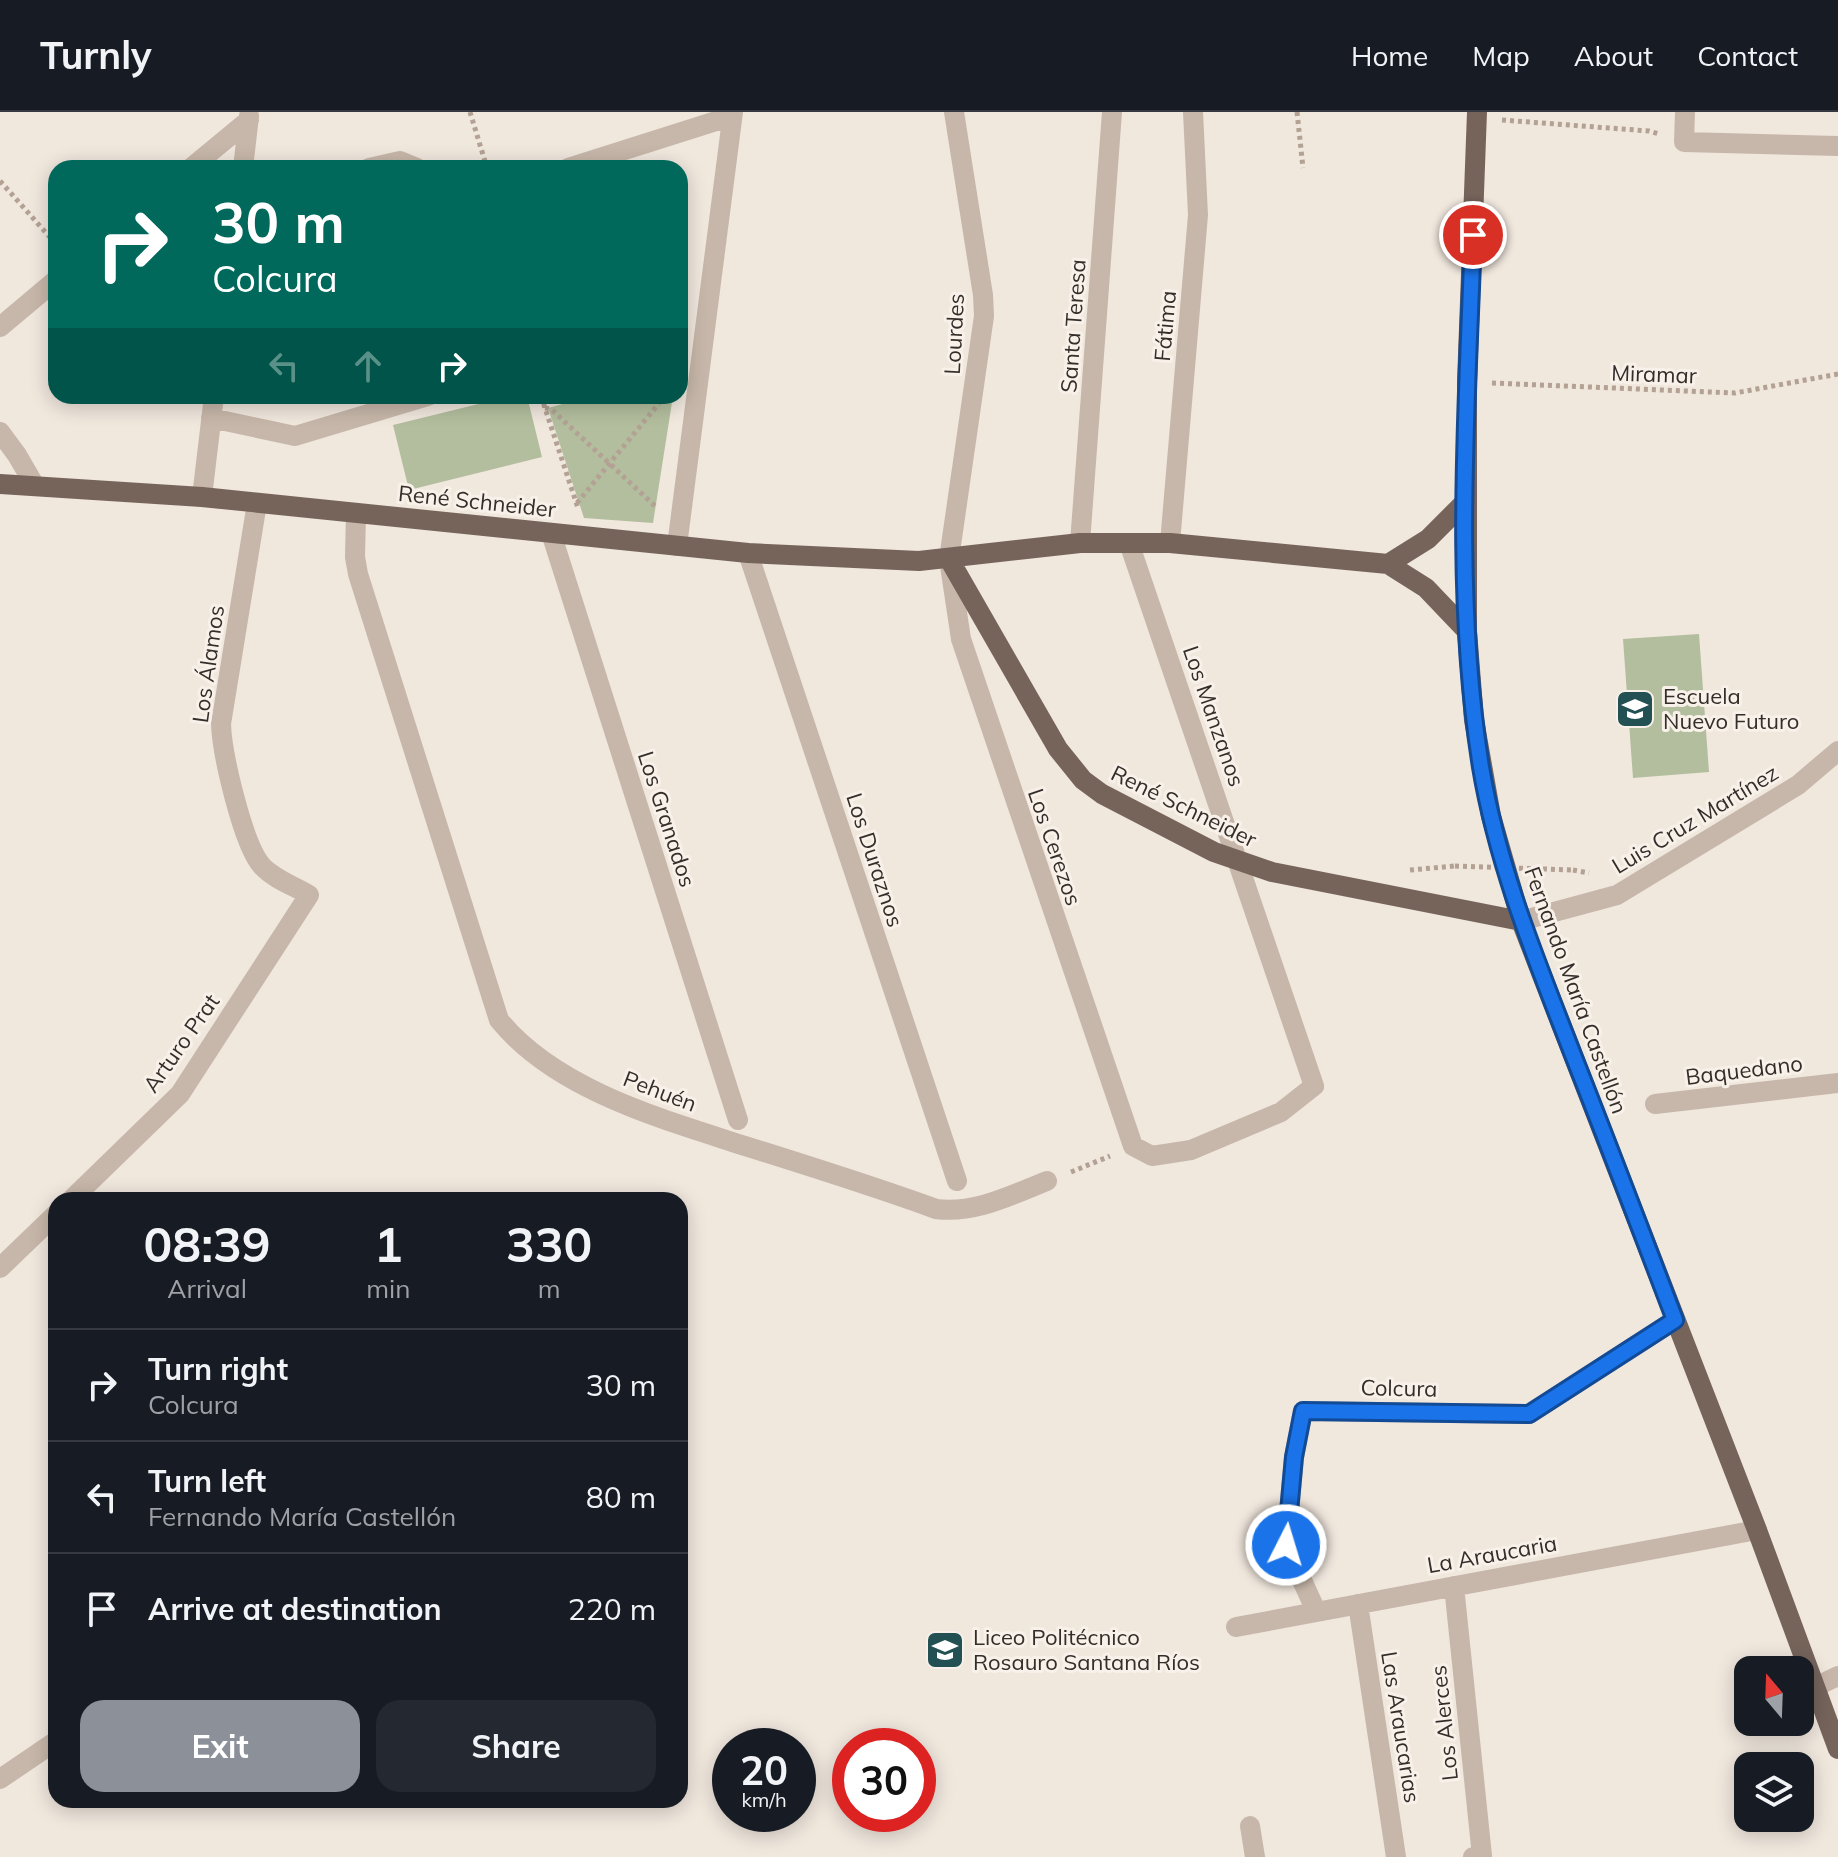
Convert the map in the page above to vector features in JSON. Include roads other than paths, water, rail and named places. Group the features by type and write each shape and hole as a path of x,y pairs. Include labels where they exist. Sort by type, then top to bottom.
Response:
{"main road":[{"name":"Fernando María Castellón","path":"1477,115 1467,382 1467,631 1481,768 1491,816 1521,921 1817,1686 1838,1749"},
{"name":"René Schneider","path":"0,484 202,497 748,553 919,561 1080,543 1170,543 1388,564 1426,588 1467,631"},
{"path":"1388,564 1428,539 1466,501"},
{"name":"René Schneider","path":"949,559 1058,749 1076,772 1102,794 1238,862 1272,872 1521,921"}],"street":[{"name":"Lourdes","path":"949,559 984,316 954,112"},
{"name":"Santa Teresa","path":"1080,543 1112,112"},
{"name":"Fátima","path":"1170,543 1198,215 1193,112"},
{"path":"1685,112 1684,142 1838,146"},
{"path":"592,160 732,114 677,546"},
{"path":"200,160 249,116"},
{"path":"244,160 249,116"},
{"path":"0,327 48,287"},
{"path":"202,497 213,404"},
{"path":"211,418 295,436 401,404"},
{"path":"0,432 35,486"},
{"name":"Los Álamos","path":"257,503 221,724 222,748 254,853 268,872 309,895"},
{"name":"Pehuén","path":"356,513 355,557 358,574 499,1020 513,1038 576,1080 633,1110 936,1209 957,1212 977,1207 1047,1181"},
{"name":"Los Granados","path":"551,533 738,1120"},
{"name":"Los Manzanos","path":"1129,543 1314,1086"},
{"name":"Los Duraznos","path":"748,553 957,1181"},
{"name":"Los Cerezos","path":"949,559 955,611 970,672 1133,1146 1152,1156 1191,1150 1281,1112 1314,1086"},
{"name":"Luis Cruz Martínez","path":"1521,921 1617,895 1798,785 1838,751"},
{"name":"Arturo Prat","path":"79,1192 180,1094 309,895"},
{"name":"Baquedano","path":"1655,1104 1838,1083"},
{"path":"0,1268 48,1222"},
{"name":"Colcura","path":"1316,1611 1286,1545 1294,1457 1303,1411 1529,1414 1675,1320"},
{"name":"La Araucaria","path":"1236,1627 1757,1530"},
{"name":"Los Alerces","path":"1454,1586 1477,1856"},
{"name":"Las Araucarias","path":"1358,1604 1396,1857"},
{"path":"1817,1686 1838,1676"},
{"path":"0,1779 48,1746"},
{"path":"1250,1826 1255,1857"}],"place":[{"name":"Escuela Nuevo Futuro","path":"1635,709"},
{"name":"Liceo Politécnico Rosauro Santana Ríos","path":"945,1650"}]}
